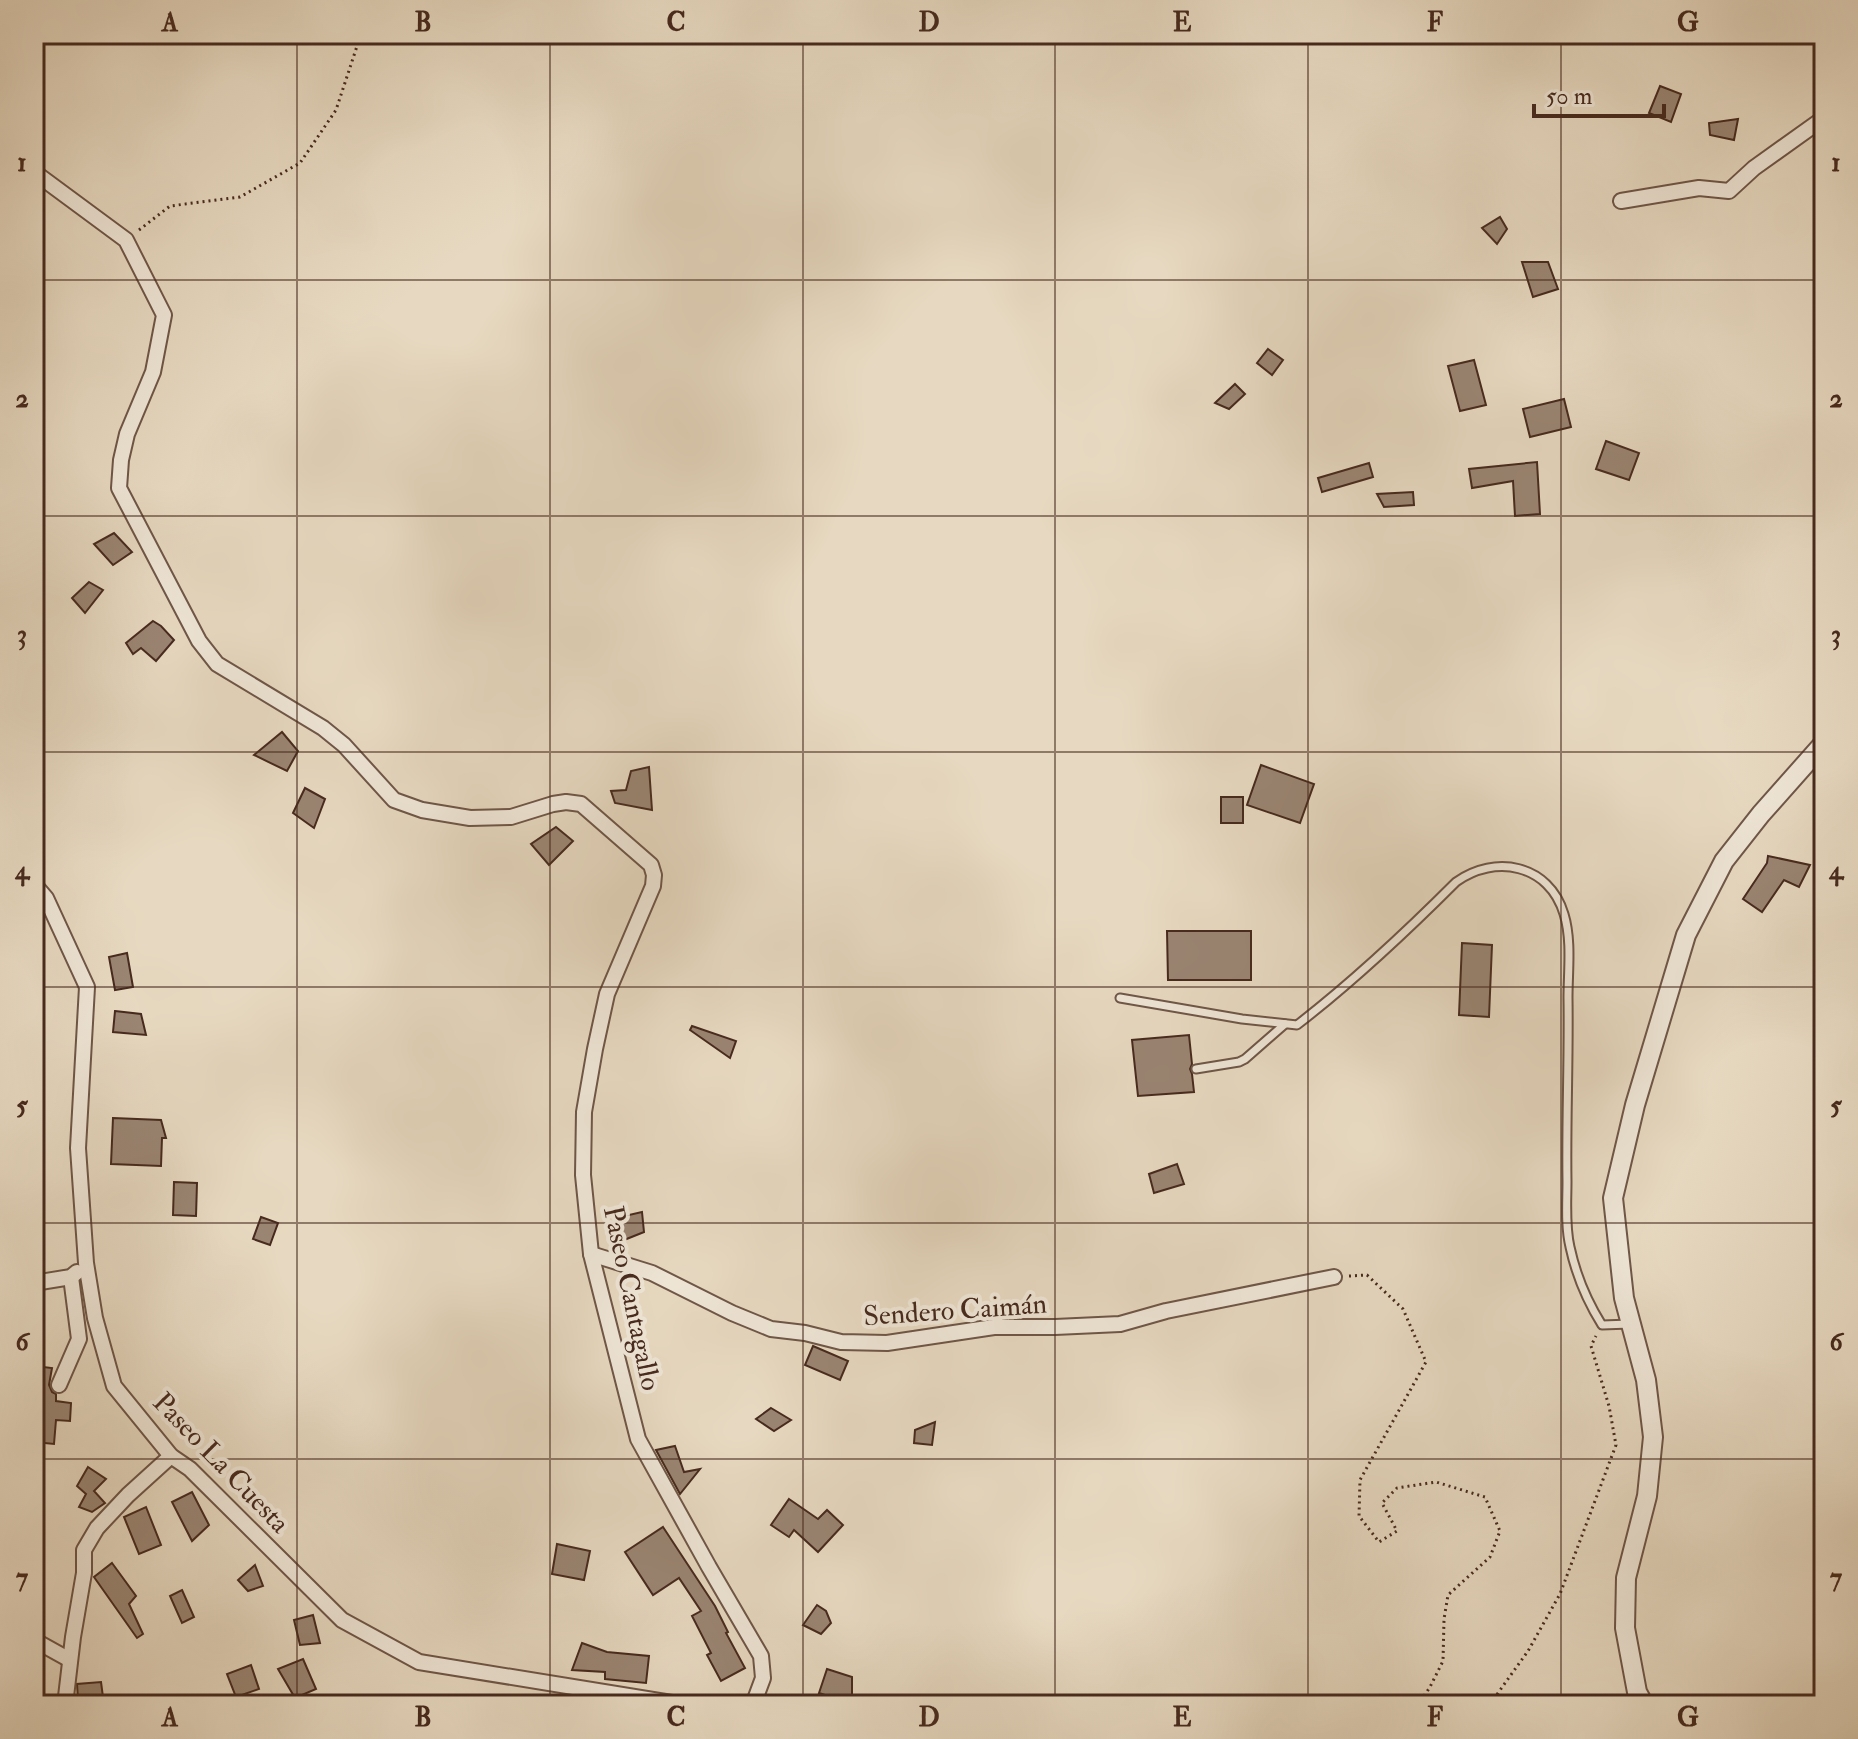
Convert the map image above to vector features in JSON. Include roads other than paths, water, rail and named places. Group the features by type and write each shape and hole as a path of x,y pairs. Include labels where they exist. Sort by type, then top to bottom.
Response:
{"street":[{"path":"1621,201 1699,188 1729,191 1754,168 1824,118"},
{"name":"Paseo Cantagallo","path":"34,172 126,240 164,315 153,372 127,434 119,488 199,641 217,664 323,728 344,745 394,800 422,810 470,818 511,817 553,804 581,804 651,865 653,886 607,994 584,1112 583,1175 591,1254 638,1439 761,1656 763,1678 753,1705"},
{"path":"1644,1705 1637,1692 1625,1628 1626,1578 1647,1496 1653,1437 1646,1380 1624,1298 1613,1198 1635,1105 1686,935 1724,861 1824,743"},
{"name":"Paseo La Cuesta","path":"34,884 46,898 87,987 78,1148 86,1263 95,1318 114,1386 171,1456 190,1469 342,1620 419,1662 609,1699 684,1705"},
{"name":"Sendero Caimán","path":"591,1254 652,1273 771,1329 841,1342 887,1343 994,1327 1120,1324 1166,1311 1334,1277"},
{"path":"34,1283 71,1277 86,1263"},
{"path":"59,1385 79,1339 71,1277"},
{"path":"65,1705 84,1573 84,1550 97,1528 171,1456"},
{"path":"34,1640 70,1660"}],"lane":[{"path":"1120,998 1297,1025 1398,940 1466,875 1502,866 1526,871 1545,883 1564,911 1568,934 1566,1144 1569,1245 1588,1302 1602,1325 1631,1324"},
{"path":"1196,1069 1239,1062 1285,1024"}]}
